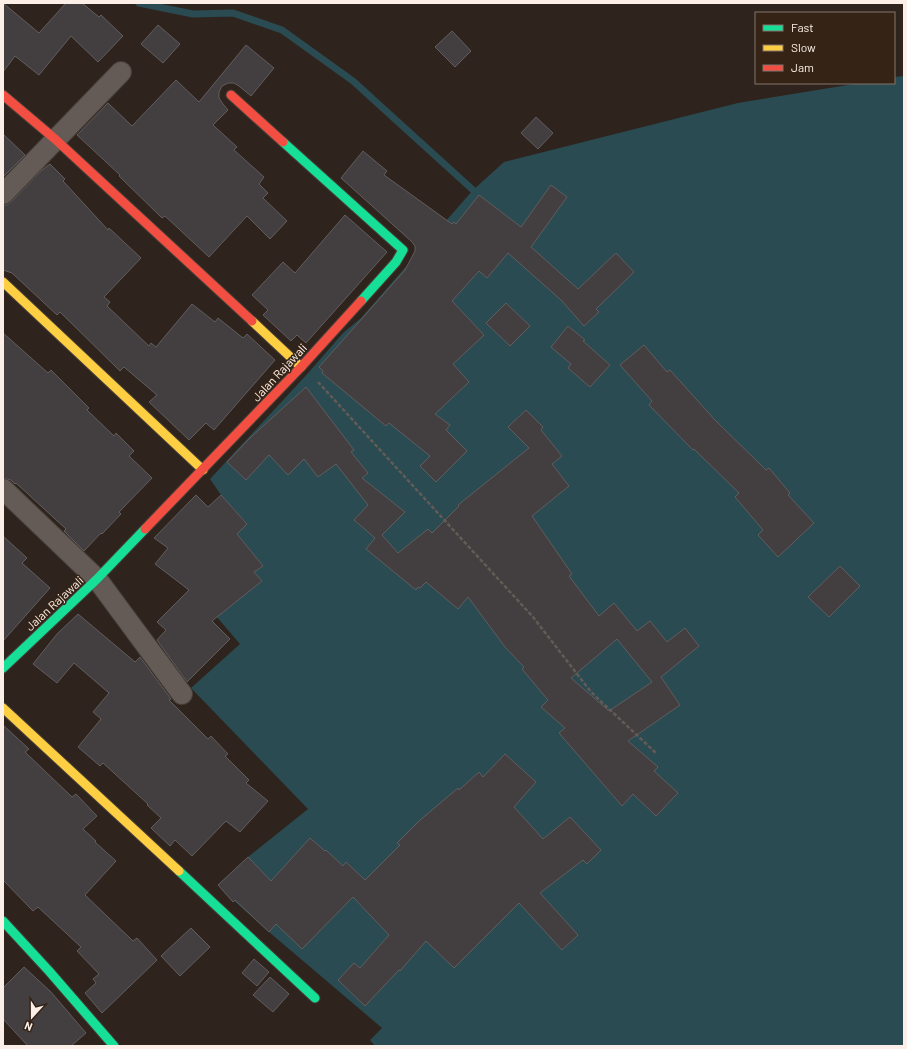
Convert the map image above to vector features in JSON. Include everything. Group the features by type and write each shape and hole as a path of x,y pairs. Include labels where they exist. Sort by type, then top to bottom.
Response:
{"street":[{"path":"3,194 121,72"},
{"path":"3,95 55,140 301,367"},
{"name":"Jalan Rajawali","path":"3,668 97,579 203,470 301,367 396,262 403,250 231,95"},
{"path":"3,282 203,470"},
{"path":"3,489 97,579 182,694"},
{"path":"3,708 315,998"},
{"path":"3,920 114,1046"}],"path":[{"path":"315,378 533,617 591,692 657,754"}],"water":[{"path":"904,76 904,1046 375,1046 370,1040 382,1028 269,932 218,885 248,857 308,809 191,688 240,644 185,580 247,524 221,495 210,479 343,333 361,318 473,190 504,162 738,103 854,84 895,84 895,77"}],"building":[{"path":"3,3 39,33 66,3 82,3 99,17 101,15 123,36 98,62 71,36 39,75 15,56 3,72"},
{"path":"158,25 180,44 163,63 141,44"},
{"path":"452,31 471,51 455,67 435,47"},
{"path":"246,45 274,68 251,96 234,83 228,83 222,86 219,92 219,98 228,110 213,125 237,147 234,150 264,177 259,184 268,193 263,198 287,221 270,239 247,216 209,257 165,216 162,218 119,176 120,175 77,135 108,103 132,126 176,80 199,102"},
{"path":"536,117 553,133 538,149 521,133"},
{"path":"3,134 25,155 3,177"},
{"path":"363,151 387,171 384,175 452,224 454,222 456,224 479,195 521,227 551,185 567,197 531,247 578,289 616,253 634,272 596,309 599,312 584,326 561,300 508,253 487,278 479,271 452,301 484,335 453,364 469,382 435,414 450,425 446,430 467,451 436,482 420,466 430,456 389,423 386,426 322,373 323,371 319,367 405,270 415,251 415,246 411,241 341,178"},
{"path":"50,164 65,179 63,181 108,230 109,228 141,258 104,297 110,302 107,306 149,346 151,343 156,347 192,304 215,322 218,318 243,338 247,334 275,360 214,430 206,423 189,440 149,402 157,395 124,367 120,371 60,312 57,315 12,273 3,270 3,205 7,205 11,202 42,170"},
{"path":"345,215 387,252 306,343 297,335 291,341 263,315 268,310 252,295 283,262 295,273"},
{"path":"506,303 530,326 510,346 486,323"},
{"path":"568,326 585,340 583,341 610,365 590,387 568,368 571,364 551,347"},
{"path":"3,333 48,373 51,370 89,408 87,410 114,436 116,433 134,451 129,456 152,478 119,512 121,514 84,551 64,531 66,529 16,483 15,484 11,480 3,478"},
{"path":"644,345 667,372 670,370 715,420 766,470 769,468 790,493 788,495 814,523 778,557 758,535 763,530 735,497 739,493 694,449 693,450 649,405 652,401 620,365"},
{"path":"306,387 354,450 351,452 368,473 362,478 405,512 382,535 398,553 428,529 432,533 459,506 458,505 529,448 508,427 526,410 543,427 541,430 562,456 552,464 569,486 532,516 572,574 569,576 599,616 614,603 637,631 650,621 667,642 685,628 699,646 661,677 680,705 628,741 658,767 654,771 678,793 656,816 633,794 622,806 559,733 565,728 541,707 548,700 522,669 524,667 505,647 468,597 458,609 426,582 416,590 366,549 375,538 354,520 368,505 336,464 318,477 304,459 288,475 269,455 246,480 227,462 250,438","holes":["617,639 652,682 609,711 571,678"]},
{"path":"196,495 208,507 221,495 247,524 237,534 263,566 254,572 262,581 212,621 230,639 187,682 157,640 166,630 157,622 189,590 155,564 168,548 154,538"},
{"path":"3,536 27,558 22,563 50,588 3,641"},
{"path":"840,566 860,586 829,617 808,597"},
{"path":"78,614 135,662 140,657 171,699 169,700 208,739 211,736 228,754 225,756 249,780 246,783 268,801 240,832 226,821 192,856 175,840 170,846 151,828 161,818 147,805 148,804 103,763 100,766 78,747 101,719 93,712 109,693 74,663 57,683 33,664 57,634"},
{"path":"3,725 29,749 25,752 72,797 76,794 97,816 83,829 116,861 85,895 133,941 137,938 157,960 102,1013 85,993 96,983 93,979 99,974 77,951 81,947 38,907 33,911 3,880"},
{"path":"505,754 536,782 514,807 543,839 570,817 601,850 587,864 583,860 540,893 578,935 562,950 519,903 454,968 426,941 400,971 399,970 365,1006 338,980 354,963 360,968 389,935 353,897 302,949 276,924 269,932 235,900 233,902 218,885 248,857 271,881 310,838 325,851 326,850 343,866 346,862 365,880 400,845 397,843 419,821 458,788 459,790 479,772 483,777"},
{"path":"191,928 210,947 180,976 161,956"},
{"path":"254,959 269,972 257,986 242,973"},
{"path":"24,967 51,992 86,1033 71,1046 28,1046 3,1019 3,988"},
{"path":"270,977 289,994 273,1012 253,995"}],"waterway":[{"path":"139,3 193,14 233,13 282,30 353,81 473,190"}],"traffic: fast":[{"path":"283,142 403,250 396,262 361,301"},
{"path":"3,668 97,579 145,529"},
{"path":"179,871 315,998"},
{"path":"3,921 114,1046"}],"traffic: slow":[{"path":"3,282 203,470"},
{"path":"252,321 301,367"},
{"path":"3,708 179,871"}],"traffic: jam":[{"path":"3,95 55,139 252,321"},
{"path":"231,95 283,142"},
{"path":"145,529 301,367 361,301"}]}
